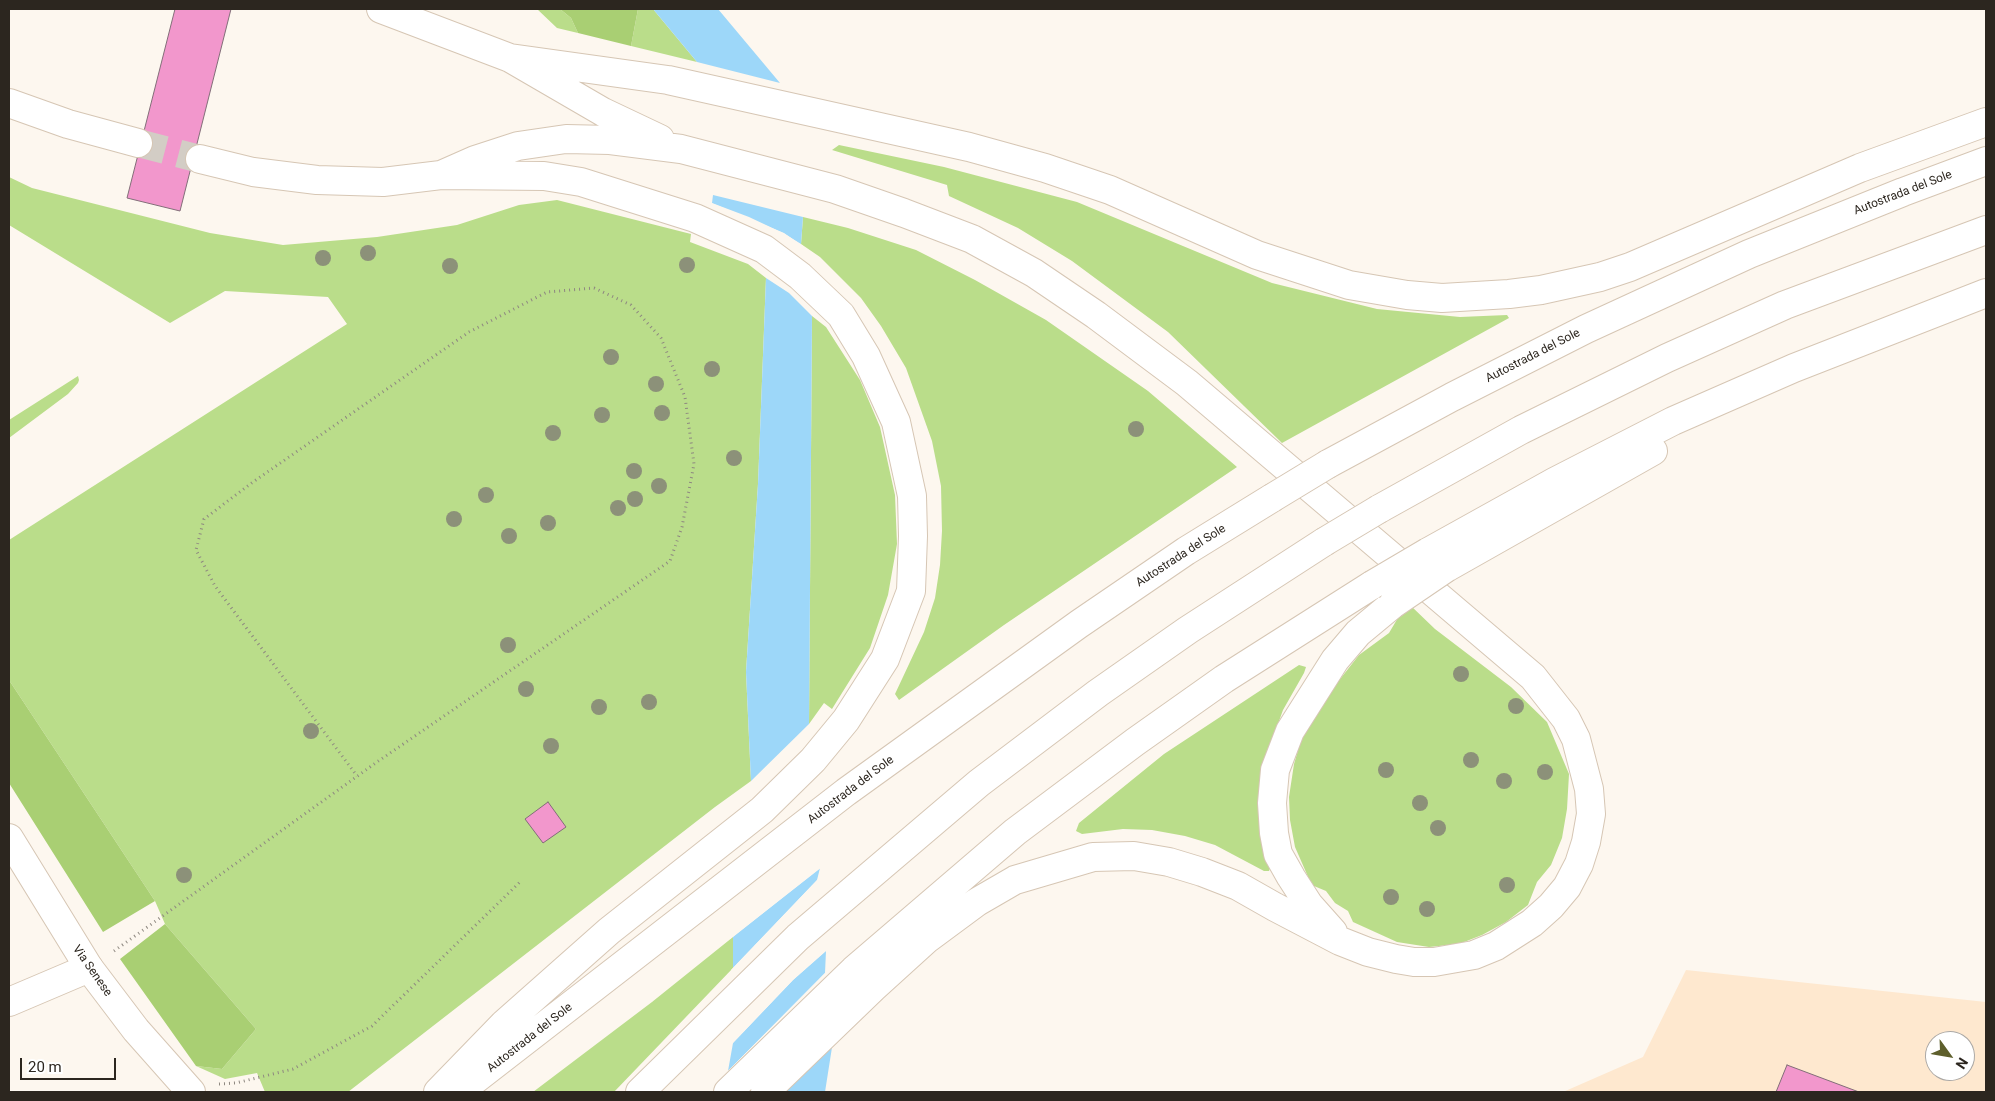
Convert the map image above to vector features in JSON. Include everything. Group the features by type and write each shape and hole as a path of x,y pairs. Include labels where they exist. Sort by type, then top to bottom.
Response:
{"main road":[{"path":"381,9 510,58 603,112 682,149"},
{"path":"510,58 668,80 969,147 1045,168 1110,190 1257,255 1349,285 1407,296 1442,298 1541,290 1600,277 1630,267 1860,168 1986,122"},
{"path":"9,102 68,124 138,143"},
{"path":"441,175 475,160 518,146 566,139 604,140 682,149 834,189 972,239 1034,273 1096,315 1187,384 1520,665 1533,677 1566,719 1576,739 1589,788 1591,814 1586,842 1579,864 1566,887 1551,906 1532,923 1516,935 1474,955 1456,959 1414,962 1368,952 1340,941 1275,908 1238,886 1202,872 1170,862 1134,856 1093,857 1015,880 977,902 927,939 864,979 765,1092"},
{"path":"200,159 253,172 317,180 383,182 441,175 544,176 581,182 695,218 764,249 800,276 841,315 866,356 896,422 912,496 911,591 885,659 846,720 813,760 762,810 609,931 504,1024 438,1092"},
{"name":"Autostrada del Sole","path":"459,1092 846,792 1079,624 1186,551 1272,498 1328,464 1452,396 1595,324 1749,254 1902,192 1986,161"},
{"path":"640,1092 688,1043 798,938 884,862 979,783 1098,693 1188,630 1324,542 1379,509 1521,430 1667,358 1785,306 1986,230"},
{"path":"1340,941 1309,905 1290,877 1278,854 1274,833 1272,802 1275,770 1290,731 1335,660 1358,633 1394,604 1437,560 1554,482 1673,422 1794,368 1986,293"},
{"path":"728,1092 864,979 1015,832 1135,742 1224,679 1372,585 1437,560"},
{"name":"Via Senese","path":"9,838 89,968 136,1030 187,1088"},
{"path":"9,1002 89,968"}],"path":[{"path":"89,968 357,776 670,561 682,527 694,464 685,397 661,338 631,305 594,288 547,292 469,332 253,482 204,519 196,550 215,586 357,776"},
{"path":"187,1088 236,1083 293,1069 372,1026 521,881"}],"shaded area":[{"path":"1686,970 1986,1002 1986,1092 1563,1092 1643,1057"}],"green space":[{"path":"537,9 560,9 571,18 578,33 557,28"},
{"path":"560,9 638,9 631,46 578,33 571,18"},
{"path":"638,9 653,9 697,62 631,46"},
{"path":"839,145 944,167 1077,202 1272,283 1377,309 1460,317 1507,315 1509,318 1282,443 1168,332 1072,261 1018,228 949,196 947,185 832,150"},
{"path":"9,177 32,188 210,233 283,245 377,237 457,225 519,205 557,200 691,234 690,242 748,264 766,278 758,484 746,672 751,781 348,1092 265,1092 257,1073 225,1079 196,1066 222,1069 256,1029 165,924 155,901 9,680 9,540 347,324 328,297 225,291 170,323 9,225"},
{"path":"803,217 848,228 916,250 975,280 1046,320 1148,391 1237,467 1004,625 899,700 895,694 924,632 935,598 940,565 942,531 941,486 932,441 906,368 881,326 861,298 820,257 801,244"},
{"path":"812,316 826,327 860,380 880,427 895,495 897,544 888,595 870,648 832,709 824,703 809,724"},
{"path":"78,376 78,383 68,394 9,438 9,420"},
{"path":"1410,605 1435,629 1511,687 1547,722 1569,774 1567,809 1562,838 1551,865 1537,882 1528,905 1506,922 1482,935 1459,944 1429,947 1397,942 1353,922 1348,911 1335,903 1326,891 1314,886 1309,879 1295,847 1290,820 1289,797 1294,764 1304,730 1326,697 1359,655 1389,633 1402,611"},
{"path":"1299,665 1306,667 1304,673 1283,710 1261,771 1259,818 1271,865 1269,871 1264,871 1215,845 1185,836 1152,830 1123,829 1082,834 1076,831 1079,823 1164,754"},
{"path":"9,680 155,901 103,932 9,783"},
{"path":"165,924 256,1029 222,1069 196,1066 120,959"},
{"path":"733,937 733,968 614,1092 533,1092 652,1002"}],"water":[{"path":"653,9 718,9 780,83 697,62"},
{"path":"713,195 803,217 801,244 749,217 712,203"},
{"path":"766,278 789,293 812,316 809,724 751,781 746,672 758,484"},
{"path":"820,868 817,880 733,968 733,937"},
{"path":"826,951 825,973 728,1071 733,1043 793,980"},
{"path":"833,1041 825,1092 783,1092"}],"pier":[{"path":"709,202 784,233 803,246 748,219 711,205"},
{"path":"819,866 822,867 730,939 731,935"},
{"path":"821,876 819,881 735,970 731,970"},
{"path":"824,949 828,949 793,980 730,1046 731,1041 791,978"},
{"path":"828,970 827,974 730,1073 726,1073"}],"building":[{"path":"175,9 231,9 180,211 127,198"},
{"path":"548,802 566,827 543,843 525,819"},
{"path":"1787,1065 1859,1092 1776,1092"}],"tunnel":[{"path":"138,143 200,159"}]}
